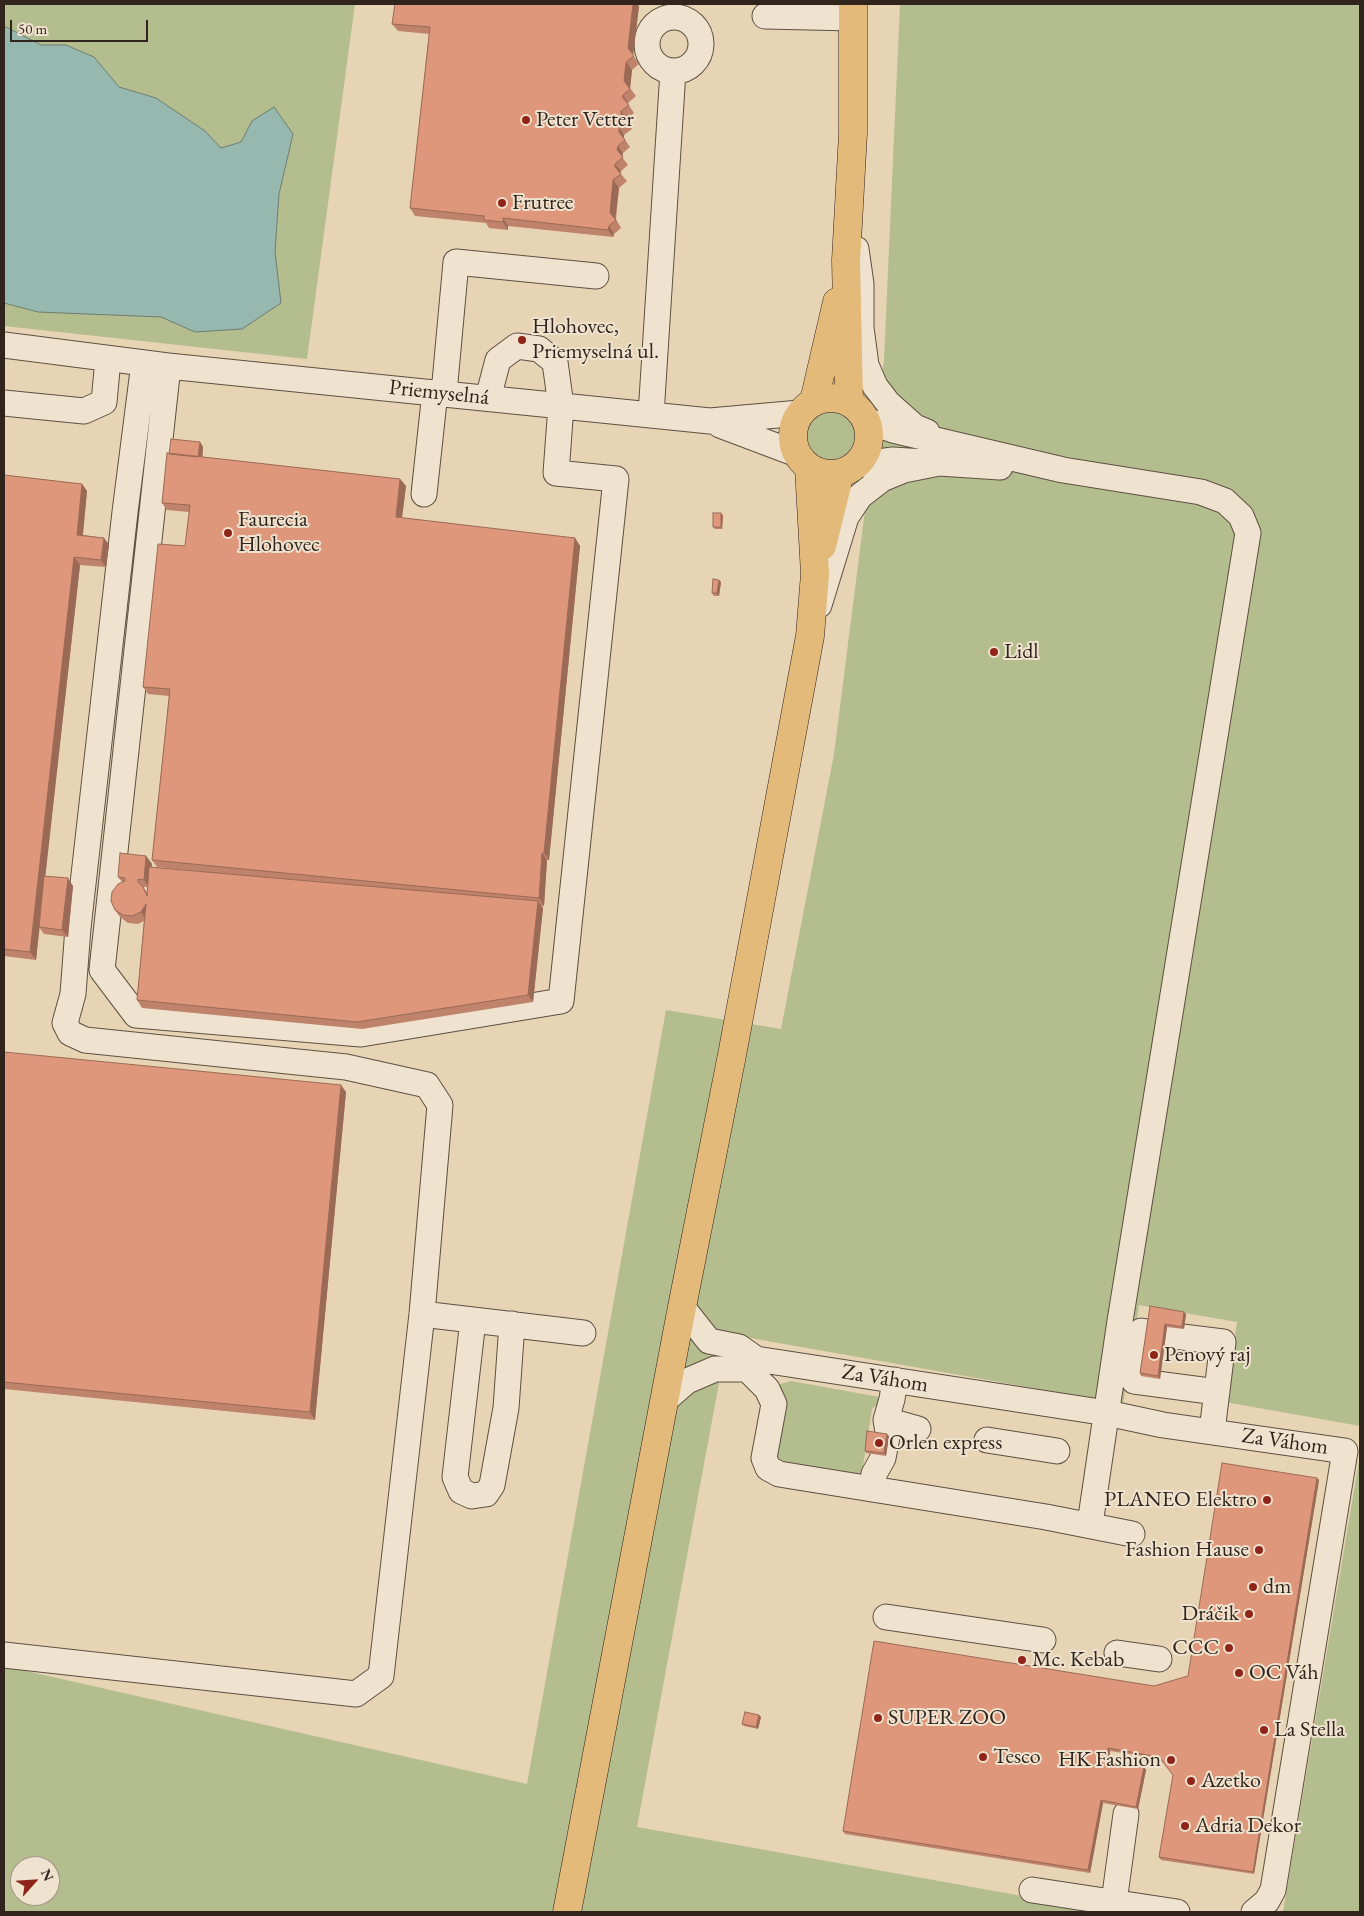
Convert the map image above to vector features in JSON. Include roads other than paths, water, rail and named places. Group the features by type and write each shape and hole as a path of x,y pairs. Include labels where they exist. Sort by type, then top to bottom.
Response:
{"main road":[{"path":"815,574 848,469 864,455 868,444 869,432 857,411 846,260 850,215 854,79 853,11"},
{"path":"566,1912 732,1055 810,636 815,574 803,461 792,436 795,422 807,407 846,260"},
{"path":"807,407 832,398 857,411"},
{"path":"803,461 822,473 848,469"}],"street":[{"path":"765,16 853,11"},
{"path":"651,415 673,71"},
{"path":"850,215 860,284 861,328 866,365 875,386 888,403 944,453"},
{"path":"424,494 440,393 456,262 596,276"},
{"name":"Priemyselná","path":"4,346 156,364 710,421 807,407"},
{"path":"156,364 156,470 102,970 136,1015 361,1034 561,1001 616,479 556,473 561,406 555,362 539,349 517,346 498,360 488,398"},
{"path":"4,403 84,411 104,402 108,358"},
{"path":"4,1655 356,1694 381,1676 422,1314 440,1105 427,1085 346,1067 85,1040 70,1033 65,1023 73,994 78,928 124,522 156,364"},
{"path":"857,411 944,453"},
{"name":"Priemyselná","path":"710,421 803,461"},
{"path":"810,636 846,517 860,496 882,479 944,453"},
{"path":"848,469 892,460 944,453 1202,492 1225,501 1241,516 1248,533 1122,1311 1090,1524"},
{"path":"682,1307 709,1341 739,1347 767,1389 774,1404 764,1458 768,1468 779,1474 873,1481 1132,1534"},
{"path":"422,1314 583,1333"},
{"path":"473,1320 455,1477 461,1491 472,1496 486,1494 492,1485 506,1408 512,1324"},
{"path":"1212,1431 1217,1392 1223,1342 1141,1331 1134,1381 1217,1392"},
{"path":"665,1400 687,1381 715,1369 751,1364"},
{"name":"Za Váhom","path":"751,1364 895,1380 1107,1413 1163,1424 1345,1451 1273,1890 1266,1901 1254,1912"},
{"path":"873,1481 870,1457 875,1429 886,1420 895,1380"},
{"path":"886,1420 918,1429"},
{"path":"987,1440 1056,1451"},
{"path":"886,1617 1043,1640"},
{"path":"1117,1653 1159,1659"},
{"path":"1114,1902 1126,1814"},
{"path":"1032,1890 1177,1912"}],"water":[{"path":"4,26 41,45 66,45 94,57 119,87 156,98 205,131 221,148 241,142 252,121 274,107 293,134 279,194 275,252 281,303 242,329 195,332 161,317 38,312 4,303"}],"place":[{"name":"Peter Vetter","path":"526,120"},
{"name":"Frutree","path":"502,203"},
{"name":"Hlohovec, Priemyselná ul.","path":"522,340"},
{"name":"Faurecia Hlohovec","path":"228,533"},
{"name":"Lidl","path":"994,652"},
{"name":"Penový raj","path":"1154,1355"},
{"name":"Orlen express","path":"879,1443"},
{"name":"PLANEO Elektro","path":"1267,1500"},
{"name":"Fashion Hause","path":"1259,1550"},
{"name":"dm","path":"1253,1587"},
{"name":"Dráčik","path":"1249,1614"},
{"name":"CCC","path":"1229,1648"},
{"name":"Mc. Kebab","path":"1022,1660"},
{"name":"OC Váh","path":"1239,1673"},
{"name":"SUPER ZOO","path":"878,1718"},
{"name":"La Stella","path":"1264,1730"},
{"name":"Tesco","path":"983,1757"},
{"name":"HK Fashion","path":"1171,1760"},
{"name":"Azetko","path":"1191,1781"},
{"name":"Adria Dekor","path":"1185,1826"}]}
